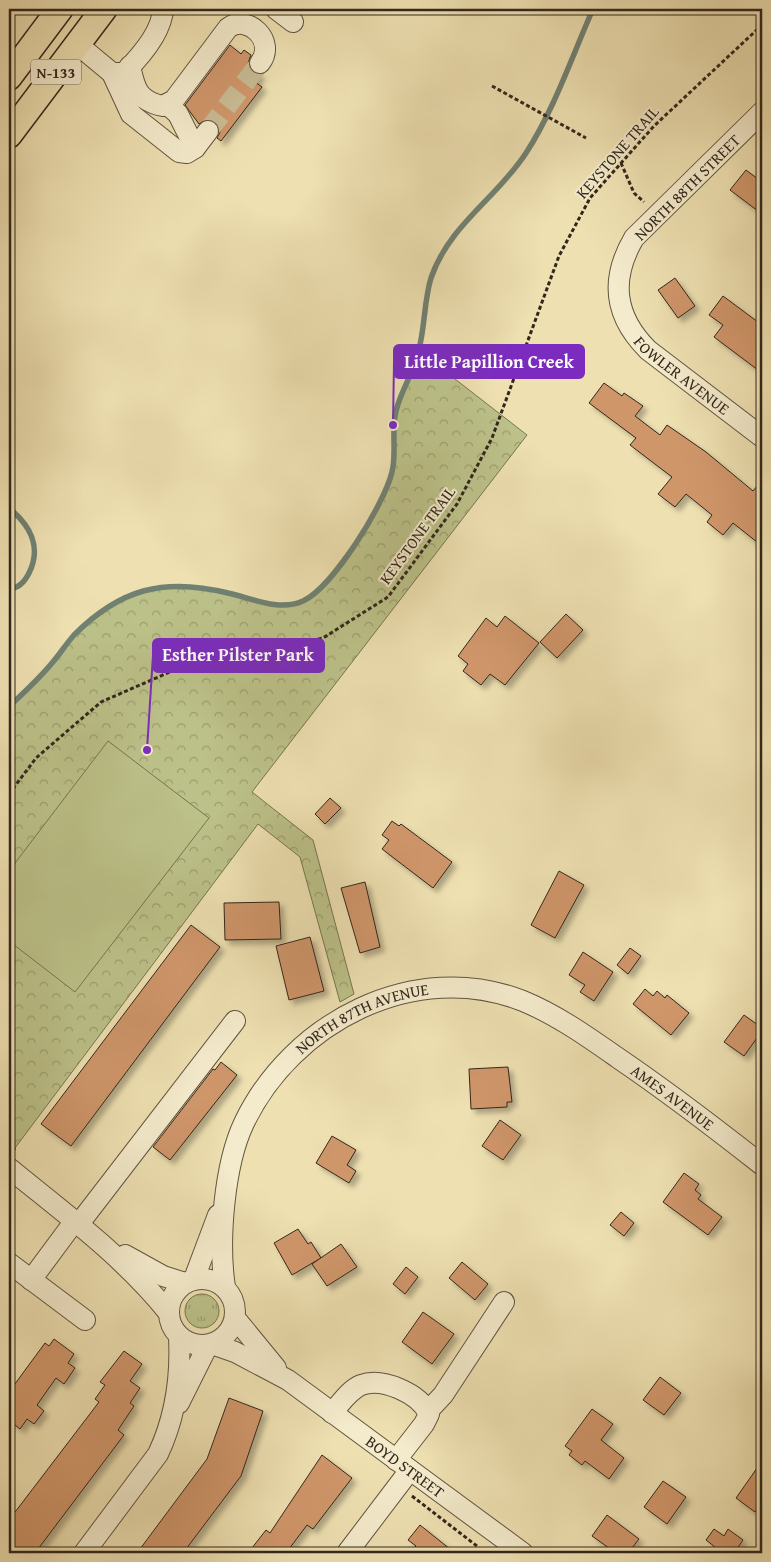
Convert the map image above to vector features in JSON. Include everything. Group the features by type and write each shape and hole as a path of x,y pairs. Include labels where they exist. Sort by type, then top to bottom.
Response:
{"main road":[{"name":"N-133","path":"9,77 60,9"},
{"name":"N-133","path":"9,135 104,9"}],"street":[{"path":"121,70 154,34 163,20 163,9"},
{"path":"276,9 293,22"},
{"path":"77,44 121,70 140,96 151,104 163,106 174,100 233,24 243,24 253,28 262,36 266,46 265,56 260,63"},
{"path":"121,70 130,114 180,152 187,153 195,148 208,131"},
{"path":"167,104 178,114 195,148"},
{"name":"NORTH 88TH STREET","path":"619,299 619,275 626,252 634,238 657,213 761,114"},
{"name":"FOWLER AVENUE","path":"619,299 628,326 648,350 762,437"},
{"name":"NORTH 87TH AVENUE","path":"189,1281 208,1243 226,1189 234,1148 244,1123 285,1062 305,1042 355,1010 417,989 468,988 489,991 522,1001 580,1032"},
{"path":"32,1280 235,1020"},
{"name":"AMES AVENUE","path":"580,1032 674,1097 762,1165"},
{"path":"16,1162 76,1224 99,1241 163,1276 189,1281 216,1281 224,1287"},
{"name":"NORTH 87TH AVENUE","path":"224,1287 222,1259 226,1189"},
{"path":"99,1241 143,1284 168,1312"},
{"path":"9,1263 85,1320"},
{"path":"170,1423 177,1387 179,1337 170,1323 168,1312 170,1301 175,1291 189,1281"},
{"name":"BOYD STREET","path":"224,1287 231,1296 235,1306 235,1318 255,1344 288,1380"},
{"path":"347,1553 403,1465 424,1424 428,1411 443,1395 504,1302"},
{"path":"84,1553 158,1454 170,1423 210,1344 225,1337 235,1318"},
{"name":"BOYD STREET","path":"179,1337 194,1345 210,1344 235,1352 288,1380 523,1553"},
{"path":"332,1413 360,1386 377,1383 394,1385 424,1405 428,1411"}],"path":[{"name":"KEYSTONE TRAIL","path":"9,794 36,758 101,702 172,671 323,638 388,597 458,504 492,438 559,256 590,198 654,126 762,24"},
{"path":"492,86 586,138"},
{"path":"620,162 634,193 657,213"},
{"path":"9,1143 16,1162"}],"green space":[{"path":"419,351 527,435 252,792 313,840 354,994 340,1002 300,857 258,824 12,1152 9,1149 9,707 92,619 113,602 137,591 167,587 193,587 225,592 272,605 303,601 321,587 373,518 385,494 392,470 393,425 397,407"},
{"path":"108,741 209,818 75,992 9,941 9,871"},
{"path":"202,1294 214,1299 219,1311 214,1323 202,1328 190,1323 185,1311 190,1299"}],"building":[{"path":"230,45 241,54 244,50 251,55 248,63 250,69 261,75 255,82 262,87 221,141 217,138 220,132 216,122 209,119 199,124 185,105"},
{"path":"746,170 762,182 762,214 730,190"},
{"path":"675,278 695,306 678,318 658,290"},
{"path":"723,296 762,325 762,373 714,337 723,325 709,315"},
{"path":"604,383 622,396 624,393 643,406 635,416 660,435 667,425 706,452 753,491 762,480 762,546 733,523 723,535 707,522 712,515 686,494 675,507 658,494 672,477 630,445 636,438 589,403"},
{"path":"566,614 583,630 557,658 540,642"},
{"path":"505,616 539,643 505,685 490,674 481,685 463,671 468,664 458,656 486,618 497,627"},
{"path":"330,798 341,808 325,824 315,814"},
{"path":"392,821 399,826 401,824 452,862 433,888 382,849 389,840 382,835"},
{"path":"559,871 584,885 555,938 531,925"},
{"path":"365,882 380,947 360,953 341,888"},
{"path":"279,902 281,939 225,940 224,903"},
{"path":"191,925 220,947 71,1146 41,1124"},
{"path":"310,937 324,991 289,1000 276,946"},
{"path":"630,948 641,956 628,974 617,965"},
{"path":"583,952 613,972 594,1001 580,992 585,985 569,975"},
{"path":"645,989 653,996 657,991 665,998 667,995 689,1013 671,1035 633,1004"},
{"path":"744,1015 762,1028 762,1031 744,1056 724,1042"},
{"path":"221,1062 237,1075 170,1160 153,1147 213,1069 215,1070"},
{"path":"508,1067 512,1102 507,1102 507,1107 471,1109 469,1069"},
{"path":"500,1120 521,1135 503,1160 482,1146"},
{"path":"332,1136 356,1150 347,1165 356,1171 349,1183 316,1163"},
{"path":"684,1173 699,1184 695,1190 701,1195 698,1199 722,1217 708,1235 663,1202"},
{"path":"621,1212 634,1223 624,1236 610,1225"},
{"path":"298,1229 308,1244 311,1242 321,1258 292,1275 274,1243"},
{"path":"341,1244 357,1267 327,1286 312,1264"},
{"path":"462,1262 488,1284 475,1300 449,1278"},
{"path":"406,1267 418,1277 405,1294 393,1284"},
{"path":"423,1312 454,1334 432,1364 402,1342"},
{"path":"54,1339 74,1354 68,1363 75,1368 64,1384 56,1378 37,1405 44,1411 34,1424 27,1419 20,1429 9,1420 9,1392 45,1343 49,1346"},
{"path":"124,1351 142,1364 130,1381 140,1388 130,1403 134,1406 118,1430 124,1435 35,1553 15,1553 9,1548 9,1520 99,1402 95,1399 105,1385 100,1382"},
{"path":"660,1377 681,1393 664,1415 643,1400"},
{"path":"229,1398 263,1411 241,1476 183,1553 137,1553 207,1459"},
{"path":"592,1409 613,1424 601,1440 624,1458 609,1479 585,1461 582,1465 569,1455 572,1451 565,1446"},
{"path":"322,1455 352,1478 313,1529 307,1525 286,1553 248,1553 266,1530 270,1533"},
{"path":"762,1461 762,1503 755,1512 736,1498"},
{"path":"663,1481 686,1497 667,1524 644,1507"},
{"path":"607,1515 639,1539 628,1553 616,1553 592,1536"},
{"path":"420,1525 455,1553 410,1553 416,1546 408,1540"},
{"path":"714,1529 724,1536 728,1529 743,1540 734,1553 710,1553 715,1547 706,1540"}],"waterway":[{"path":"9,707 47,669 74,635 91,619 126,597 163,587 183,586 205,588 265,603 284,605 303,601 315,593 328,580 356,544 368,524 379,504 392,472 396,411 417,357 431,278 439,259 449,242 514,169 536,137 554,101 593,9"},
{"path":"9,508 28,529 34,545 33,563 29,573 23,582 9,590"}],"tunnel":[{"path":"208,131 260,63"}],"place":[{"name":"Little Papillion Creek","path":"393,425"},
{"name":"Esther Pilster Park","path":"147,750"}]}
